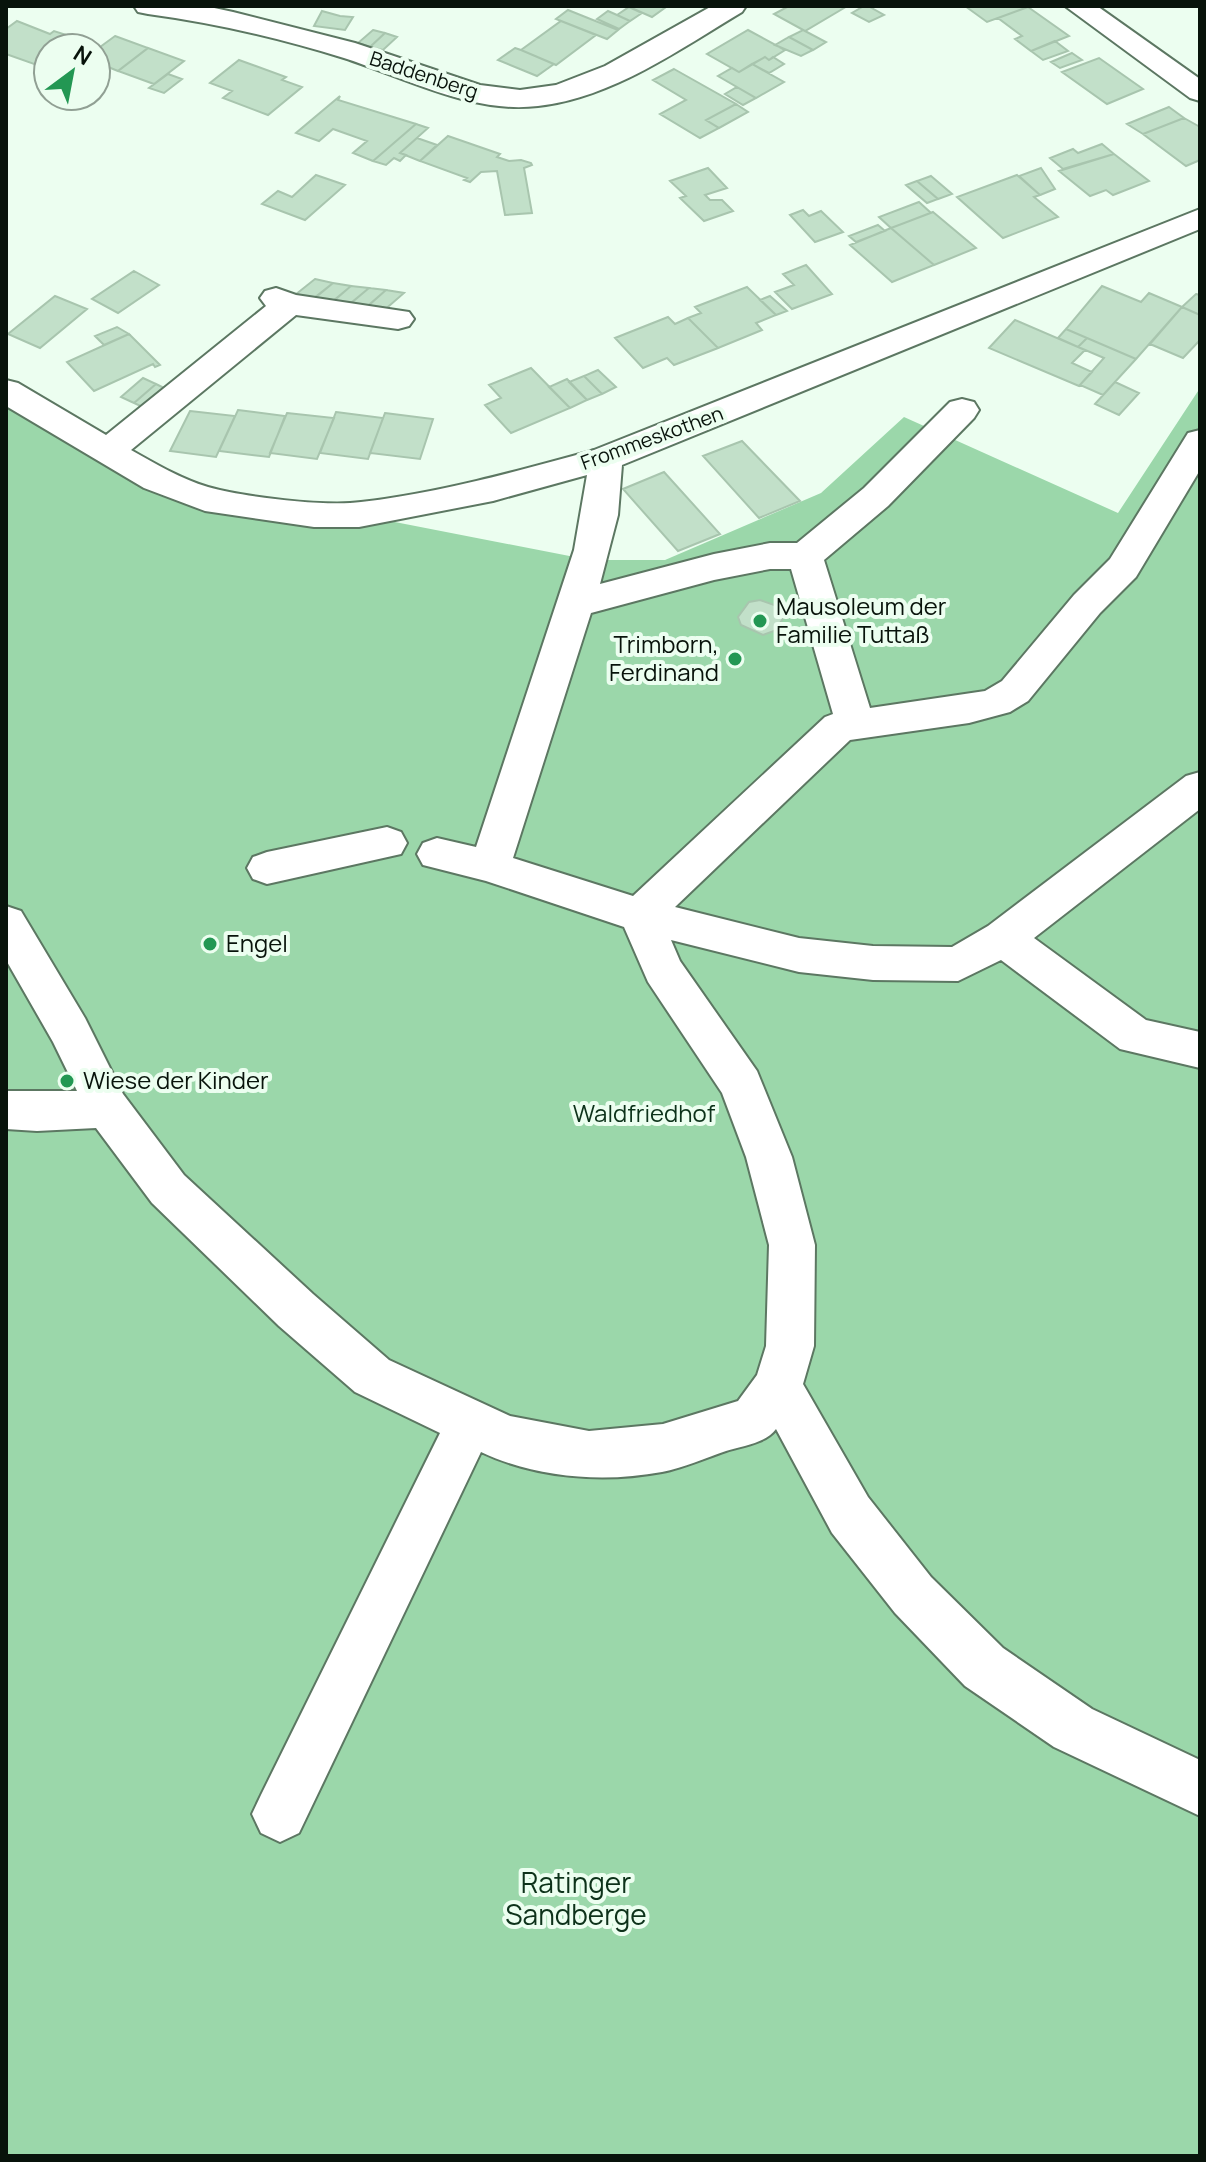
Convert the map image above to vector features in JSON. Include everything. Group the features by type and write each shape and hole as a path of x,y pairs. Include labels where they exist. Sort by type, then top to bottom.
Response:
{"street":[{"name":"Baddenberg","path":"148,6 219,12 373,58 476,93 506,98 541,97 629,64 732,6"},
{"path":"1079,6 1200,92"},
{"name":"Frommeskothen","path":"6,391 156,480 205,499 314,515 359,515 493,489 605,459 1200,218"},
{"path":"109,450 282,301 398,319"},
{"path":"575,604 714,567 770,556 805,556 876,497 962,410"},
{"path":"640,915 839,727 930,717 996,702 1015,691 1087,604 1123,568 1200,441"},
{"path":"490,866 590,560 605,493 605,459"},
{"path":"805,556 855,724"},
{"path":"437,854 490,866 571,895 640,915 799,955 873,963 958,964 1003,938 1200,787"},
{"path":"267,868 387,843"},
{"path":"6,923 70,1031 107,1108 168,1189 307,1320 372,1376 470,1423 506,1439 589,1455 663,1448 754,1419 778,1386 790,1346 792,1245 769,1157 741,1084 663,970 640,915"},
{"path":"1003,938 1135,1036 1200,1050"},
{"path":"6,1110 107,1108"},
{"path":"778,1386 850,1515 913,1595 984,1667 1073,1728 1200,1789"},
{"path":"280,1814 470,1423"}],"green space":[{"name":"Waldfriedhof","path":"1200,388 1200,2156 6,2156 6,391 156,480 590,560 665,560 821,493 904,417 1118,513"}],"building":[{"path":"627,6 663,6 666,7 652,17"},
{"path":"789,6 844,8 805,31 774,14"},
{"path":"864,6 884,15 869,22 852,13"},
{"path":"965,6 1021,6 1025,8 987,22"},
{"path":"629,7 642,13 630,21 617,15"},
{"path":"1028,7 1069,36 1031,51 1015,39 1022,36 998,18"},
{"path":"568,10 618,30 607,39 556,19"},
{"path":"322,11 353,17 345,30 314,26"},
{"path":"608,11 630,21 619,29 597,19"},
{"path":"17,21 45,32 32,32 32,63 6,54 6,29"},
{"path":"561,21 596,35 556,65 521,50"},
{"path":"373,30 385,33 370,47 358,43"},
{"path":"748,30 785,50 739,72 707,54"},
{"path":"803,30 826,42 813,50 789,37"},
{"path":"385,33 397,37 383,50 370,47"},
{"path":"115,36 148,48 118,71 112,69 112,38"},
{"path":"789,37 813,50 801,56 775,45"},
{"path":"1055,41 1068,51 1043,60 1031,51"},
{"path":"148,48 184,61 154,84 118,71"},
{"path":"515,48 554,64 537,76 498,60"},
{"path":"1072,53 1082,60 1060,68 1051,62"},
{"path":"765,57 769,60 773,57 784,64 769,73 752,64"},
{"path":"1099,58 1143,89 1107,104 1062,72"},
{"path":"239,60 286,77 282,80 302,87 268,115 223,98 232,91 210,83"},
{"path":"752,64 784,82 756,98 718,76 732,68 739,72"},
{"path":"674,69 736,104 706,120 719,128 700,138 660,114 686,100 653,80"},
{"path":"168,74 182,79 164,93 149,88"},
{"path":"737,87 756,98 743,105 725,94"},
{"path":"340,96 338,100 416,124 373,161 353,153 367,141 333,129 319,141 296,133"},
{"path":"736,104 748,112 719,128 706,120"},
{"path":"1169,107 1184,118 1143,134 1127,124"},
{"path":"1184,118 1200,127 1200,160 1186,166 1143,134"},
{"path":"416,124 428,128 400,153 406,155 400,161 394,158 386,165 373,161"},
{"path":"448,136 500,154 497,157 509,161 531,163 524,168 532,213 505,215 497,171 481,172 470,182 464,180 467,178 420,161"},
{"path":"417,138 437,145 420,161 400,153"},
{"path":"1102,144 1114,154 1063,169 1050,158 1073,149 1078,153"},
{"path":"1114,154 1149,181 1113,195 1106,190 1090,196 1059,171"},
{"path":"708,168 727,188 705,195 710,200 722,200 733,211 704,221 680,198 686,196 670,181"},
{"path":"1041,168 1055,189 1040,195 1019,176"},
{"path":"316,175 345,185 305,220 262,204 278,191 292,197"},
{"path":"1017,175 1040,195 1034,197 1058,217 1003,238 957,197"},
{"path":"931,176 952,194 938,199 917,181"},
{"path":"917,181 938,199 927,203 906,185"},
{"path":"919,202 931,213 891,228 879,217"},
{"path":"803,210 809,216 821,211 843,232 815,242 790,215"},
{"path":"933,212 976,248 934,265 891,228"},
{"path":"878,225 885,231 856,242 849,236"},
{"path":"891,228 934,265 892,282 850,245"},
{"path":"806,265 832,294 792,309 775,292 794,285 783,274"},
{"path":"134,271 159,285 118,313 92,299"},
{"path":"315,279 333,283 310,302 295,295"},
{"path":"333,283 351,286 329,305 314,298"},
{"path":"351,286 369,288 346,307 333,301"},
{"path":"1102,286 1141,302 1149,293 1182,307 1136,359 1066,329"},
{"path":"747,287 776,315 756,323 762,330 718,348 688,318 701,313 695,307"},
{"path":"369,288 386,290 363,310 350,304"},
{"path":"386,290 404,293 382,312 368,306"},
{"path":"1196,294 1200,295 1200,315 1182,307"},
{"path":"55,296 87,309 40,348 8,334"},
{"path":"770,296 787,311 776,315 760,300"},
{"path":"1182,307 1200,315 1200,340 1183,358 1150,344"},
{"path":"668,317 675,324 688,318 718,348 674,365 667,358 643,368 615,338"},
{"path":"1015,320 1085,350 1072,363 1092,372 1079,386 989,348"},
{"path":"117,327 129,334 104,345 95,336"},
{"path":"1066,329 1087,338 1078,347 1058,338"},
{"path":"129,334 160,365 155,367 153,364 94,391 67,362"},
{"path":"1087,338 1136,359 1103,395 1080,385 1104,358 1078,347"},
{"path":"531,368 570,408 511,433 485,405 501,398 489,385"},
{"path":"598,370 616,387 602,394 584,376"},
{"path":"584,376 602,394 587,400 569,382"},
{"path":"143,378 156,384 134,403 121,397"},
{"path":"567,379 587,400 570,408 549,387"},
{"path":"1115,382 1139,393 1119,415 1095,404"},
{"path":"156,384 170,391 147,409 134,403"},
{"path":"238,410 285,416 269,457 219,451"},
{"path":"190,411 235,416 216,457 170,451"},
{"path":"336,412 383,418 368,459 320,453"},
{"path":"287,413 334,418 317,459 270,453"},
{"path":"385,413 433,419 420,459 370,453"},
{"path":"742,441 800,501 759,518 703,456"},
{"path":"664,472 720,534 678,551 623,489"},
{"name":"Mausoleum der Familie Tuttaß","path":"760,600 780,607 785,616 774,631 763,635 741,625 738,617 749,602"}],"place":[{"name":"Mausoleum der Familie Tuttaß","path":"760,621"},
{"name":"Trimborn, Ferdinand","path":"735,659"},
{"name":"Engel","path":"210,944"},
{"name":"Wiese der Kinder","path":"67,1081"}],"park label":[{"name":"Ratinger Sandberge","path":"576,1899"}]}
